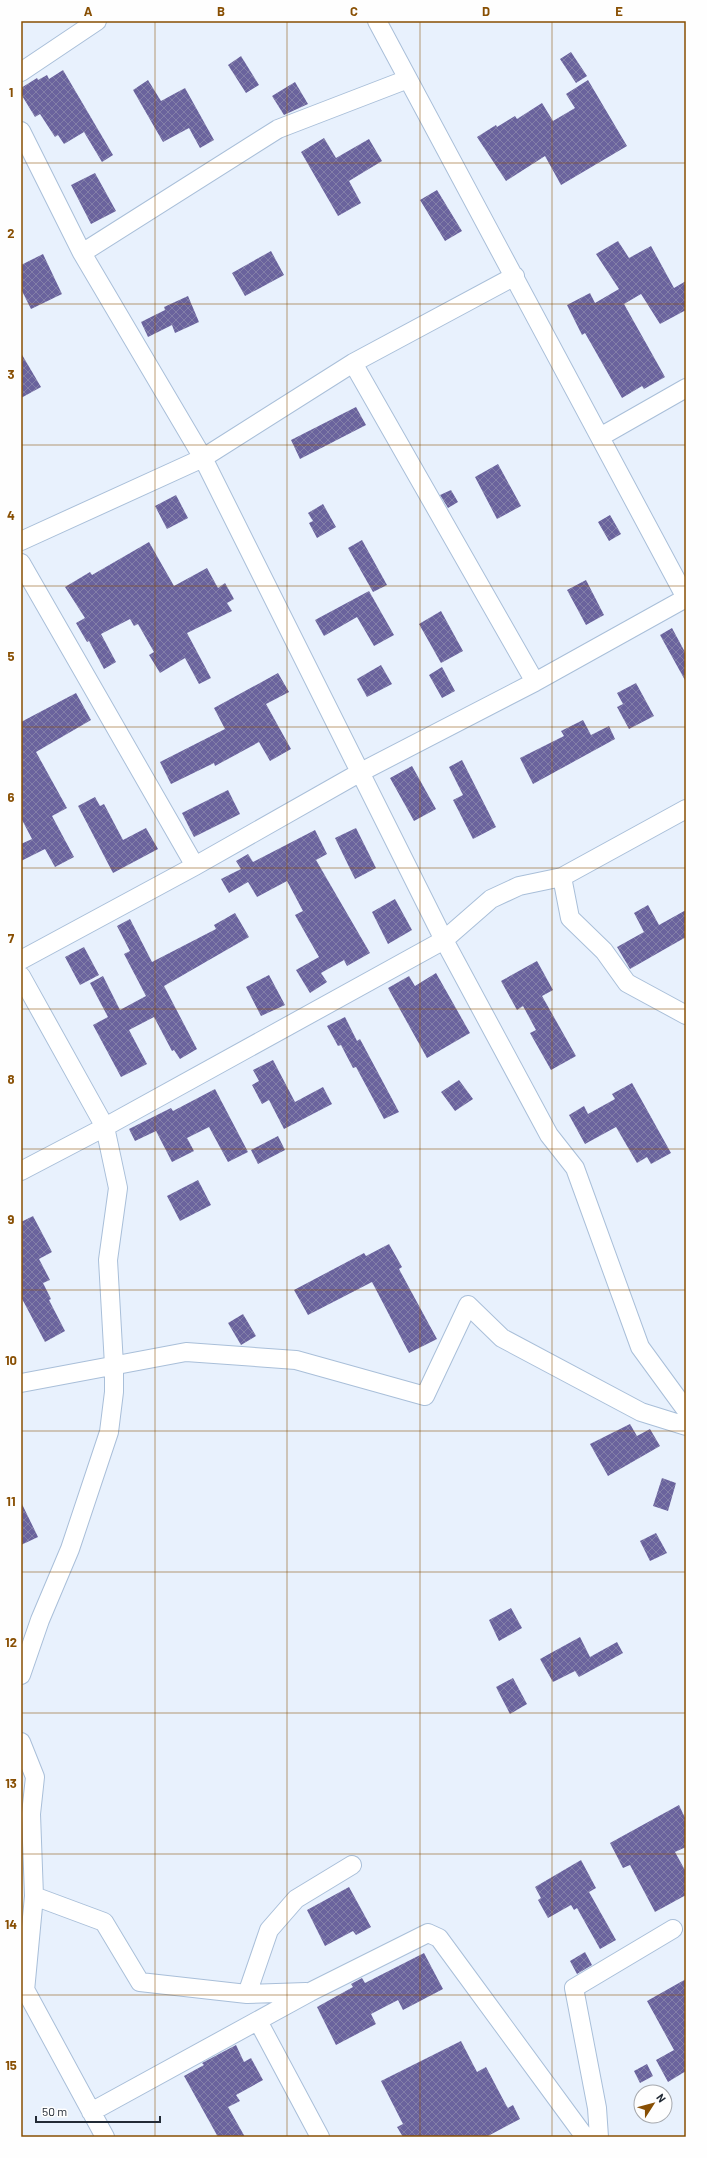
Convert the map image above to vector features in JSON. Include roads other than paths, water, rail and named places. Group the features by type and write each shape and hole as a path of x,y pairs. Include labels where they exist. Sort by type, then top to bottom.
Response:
{"street":[{"path":"21,72 97,21"},
{"path":"21,960 195,866 359,773 535,682 686,598 515,276 377,21"},
{"path":"82,253 278,129 408,79"},
{"path":"21,131 82,253 203,458 359,773 444,940 549,1135 575,1168 640,1347 686,1410"},
{"path":"21,541 203,458 354,363 515,276"},
{"path":"354,363 535,682"},
{"path":"600,437 686,388"},
{"path":"21,563 195,866"},
{"path":"21,1170 105,1127 444,940 491,898 519,886 562,877 686,809"},
{"path":"562,877 570,918 604,951 627,982 686,1015"},
{"path":"21,976 105,1127 118,1188 108,1260 114,1365 114,1392 109,1432 70,1549 40,1620 21,1674"},
{"path":"21,1383 186,1352 288,1359 425,1396 468,1305 502,1338 642,1412 686,1426"},
{"path":"21,1742 35,1777 26,1816 34,1896 23,1986 105,2137"},
{"path":"247,1994 269,1930 296,1899 352,1864"},
{"path":"34,1896 104,1922 140,1982 247,1994 310,1992"},
{"path":"599,2137 597,2108 574,1988 673,1929"},
{"path":"91,2112 310,1992 428,1933 439,1938 585,2137"},
{"path":"258,2021 320,2137"}]}
